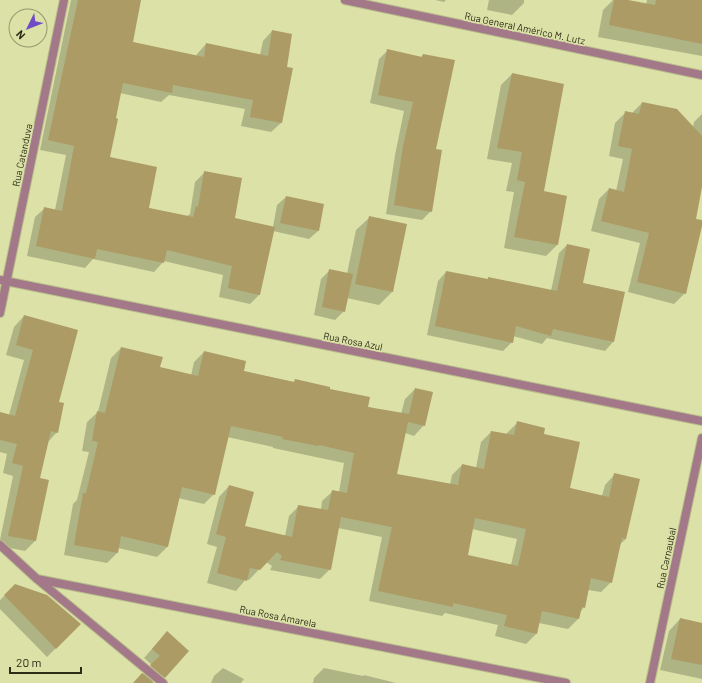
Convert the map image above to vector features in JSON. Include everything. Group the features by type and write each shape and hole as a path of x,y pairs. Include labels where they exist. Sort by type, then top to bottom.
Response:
{"street":[{"name":"Rua Catanduva","path":"0,313 3,281 64,0"},
{"name":"Rua General Américo M. Lutz","path":"345,0 702,75"},
{"name":"Rua Rosa Azul","path":"3,281 702,422"},
{"name":"Rua Carnaubal","path":"650,683 702,438"},
{"path":"0,545 37,579 162,683"},
{"name":"Rua Rosa Amarela","path":"37,579 566,683"}],"building":[{"path":"78,0 141,0 133,42 204,57 206,43 268,56 272,30 292,34 287,67 293,68 282,123 250,117 253,100 173,85 172,93 123,83 116,118 118,119 110,157 157,167 149,208 193,217 196,206 198,207 204,171 242,178 235,218 275,227 260,295 228,288 232,266 167,250 164,263 97,249 95,259 36,246 44,207 62,211 74,146 48,140"},
{"path":"614,0 628,0 655,5 656,0 702,0 702,44 609,25"},
{"path":"387,49 422,57 423,54 455,60 436,149 442,150 432,212 394,205 403,146 413,102 378,95"},
{"path":"512,73 564,84 544,191 567,196 558,245 514,237 525,182 517,180 522,152 497,148"},
{"path":"642,102 677,109 702,136 702,187 696,219 702,220 702,226 686,294 637,282 649,233 601,221 609,188 624,192 632,149 618,146 625,111 639,114"},
{"path":"286,196 324,204 319,231 280,223"},
{"path":"369,216 407,224 393,292 355,284"},
{"path":"567,244 590,249 583,283 625,292 614,342 553,329 551,336 516,326 513,343 435,326 446,271 488,279 488,277 557,291"},
{"path":"329,269 353,274 345,312 322,307"},
{"path":"24,315 78,330 59,402 64,403 58,433 51,431 40,478 49,480 36,541 8,536 23,466 12,463 17,444 0,440 0,412 15,416 33,350 16,345"},
{"path":"121,347 163,357 160,367 198,376 204,351 246,361 244,371 294,382 295,379 330,387 330,389 370,397 368,407 409,414 415,388 433,392 425,426 408,422 397,474 458,485 462,464 484,469 491,431 514,435 517,421 545,428 544,434 580,442 570,488 609,497 614,473 640,479 626,539 622,538 612,583 591,578 585,608 582,607 579,619 542,611 537,634 504,626 507,615 453,603 453,607 378,591 392,527 341,517 331,570 280,560 282,556 277,552 260,570 250,568 247,581 217,573 226,537 216,534 229,485 254,492 245,526 292,537 298,505 328,510 332,490 347,493 354,453 282,439 283,437 231,426 215,495 182,487 168,547 121,536 118,553 74,545 83,493 86,493 98,442 92,441 97,411 105,413","holes":["475,518 526,529 518,566 468,555"]},
{"path":"15,584 47,595 81,624 56,649 4,595"},
{"path":"680,618 702,623 702,665 671,659"},
{"path":"167,631 189,651 165,678 150,665 160,656 152,649"},
{"path":"142,673 154,683 133,683"}]}
